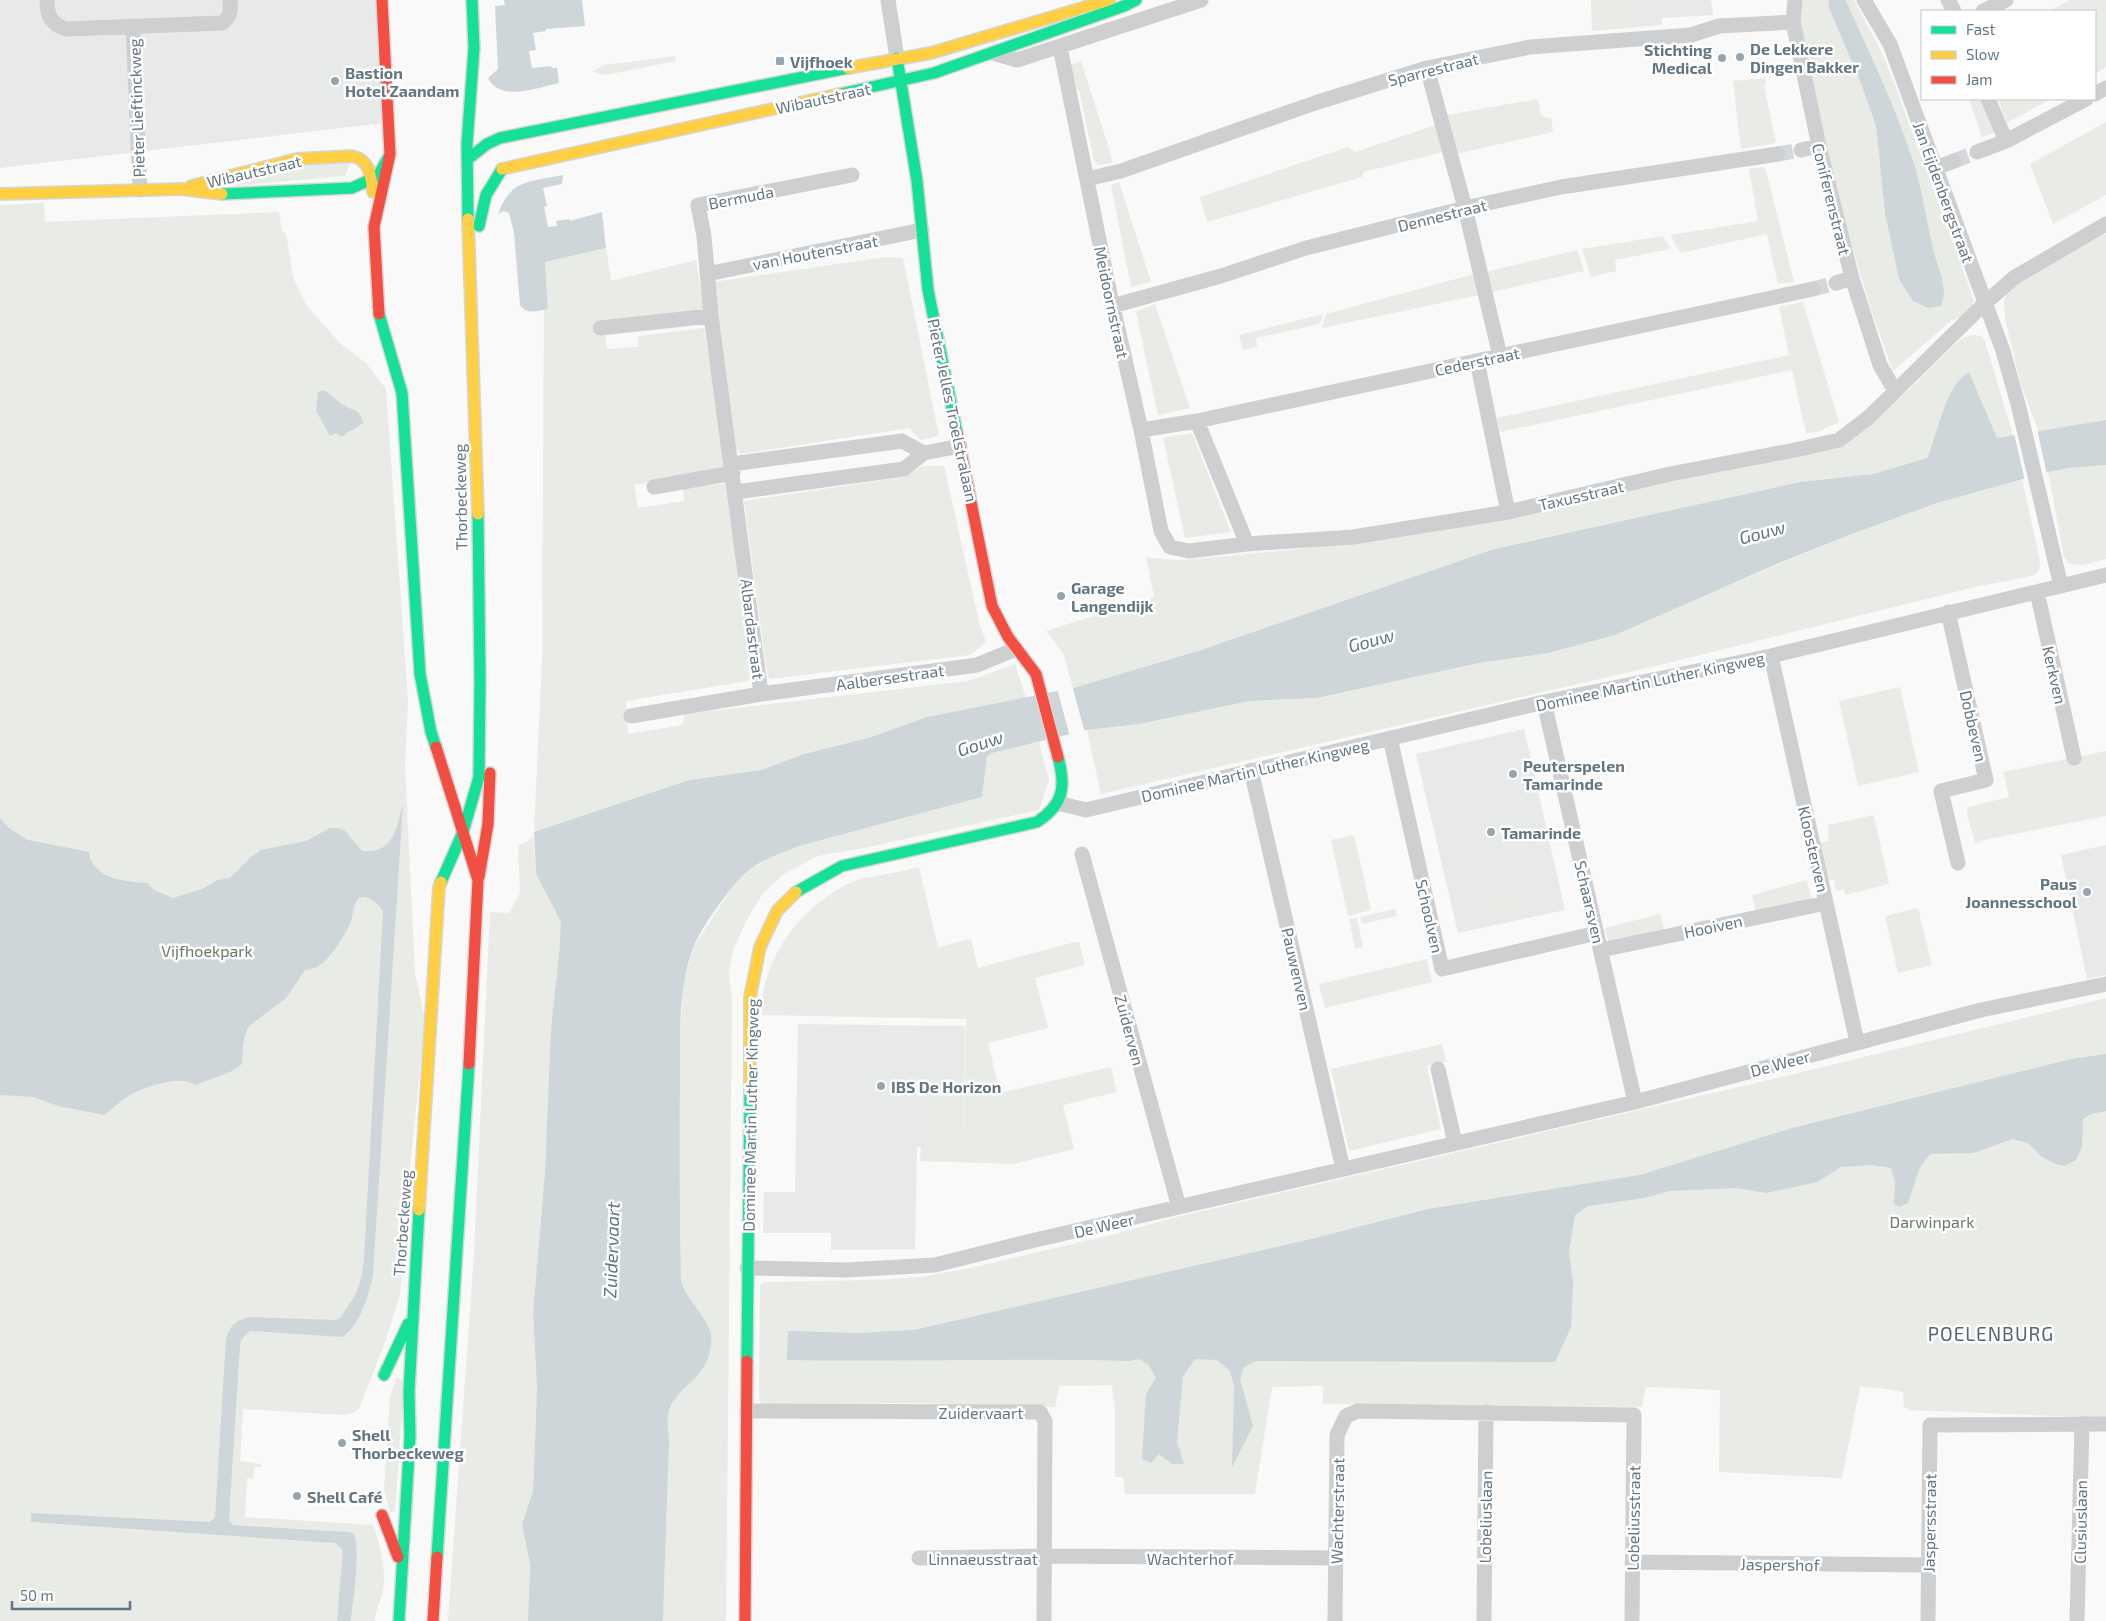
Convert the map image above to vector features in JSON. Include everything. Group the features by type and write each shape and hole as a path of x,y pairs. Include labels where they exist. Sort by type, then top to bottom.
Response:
{"main road":[{"path":"382,0 390,154 374,228 379,313 402,393 420,674 431,732 478,880"},
{"name":"Thorbeckeweg","path":"399,1621 410,1436 409,1391 413,1313 440,887 463,832 479,777 480,680 468,159 469,108 474,48 472,0"},
{"name":"Wibautstraat","path":"468,159 487,144 500,138 896,58 931,53 1084,4 1109,0"},
{"name":"Wibautstraat","path":"491,608 478,269 479,224 485,196 493,179 502,169 934,73 1124,6 1136,0"},
{"name":"Pieter Jelles Troelstralaan","path":"896,58 917,181 928,290 992,607 996,618 1016,649 1032,665 1036,674 1061,766 1063,782 1058,803"},
{"path":"371,180 378,176 390,154"},
{"name":"Wibautstraat","path":"181,189 297,159 360,157 367,163 371,180 374,228"},
{"name":"Wibautstraat","path":"0,194 181,189 221,194 305,191 352,188 371,180"},
{"path":"433,1621 468,1096 478,880 488,824 492,676"},
{"name":"Dominee Martin Luther Kingweg","path":"748,1268 750,997 760,947 777,911 798,889 842,866 1037,822 1046,817 1058,803"},
{"path":"745,1621 748,1268"},
{"path":"384,1375 413,1313"},
{"path":"382,1515 402,1566"}],"street":[{"name":"Pieter Lieftinckweg","path":"47,0 50,19 57,26 66,29 222,23 231,12 230,0"},
{"name":"Pieter Jelles Troelstralaan","path":"888,0 896,58"},
{"path":"993,53 1017,60 1201,0"},
{"name":"Coniferenstraat","path":"1795,0 1793,22 1819,146 1852,278 1880,365 1895,391"},
{"name":"Jan Eijdenbergstraat","path":"1864,0 1890,44 1984,304 2003,351 2018,404 2061,586"},
{"path":"1985,10 2006,0"},
{"name":"Sparrestraat","path":"1087,179 1121,171 1315,104 1427,68 1530,47 1692,36 1719,26 1793,22"},
{"name":"Pieter Lieftinckweg","path":"133,26 140,190"},
{"name":"Meidoornstraat","path":"1060,47 1112,306 1141,430 1161,532 1170,547 1189,551 1247,544"},
{"path":"1427,68 1487,294 1500,356"},
{"path":"1988,100 2006,141"},
{"path":"1978,152 2006,141 2084,100"},
{"path":"1801,150 1819,146"},
{"name":"Dennestraat","path":"1112,306 1221,276 1306,248 1465,208 1561,187 1778,154"},
{"path":"1936,168 1954,161"},
{"name":"Bermuda","path":"707,274 704,236 698,205 852,175"},
{"path":"1895,391 1984,304 2015,277 2106,224"},
{"name":"van Houtenstraat","path":"707,274 922,230"},
{"path":"707,274 711,316 736,492 904,469 924,453 960,446"},
{"path":"1836,283 1852,278"},
{"name":"Cederstraat","path":"1141,430 1197,421 1813,289"},
{"path":"600,328 711,316"},
{"path":"1477,361 1508,512"},
{"name":"Taxusstraat","path":"1247,544 1354,537 1508,512 1670,474 1839,440 1869,417 1895,391"},
{"path":"1197,421 1247,544"},
{"path":"654,487 733,469 902,441 924,453"},
{"name":"Albardastraat","path":"631,716 762,694 736,492"},
{"name":"Dominee Martin Luther Kingweg","path":"1058,803 1086,810 1544,702 1771,656 2106,575"},
{"name":"Kerkven","path":"2037,592 2074,758"},
{"name":"Dobbeven","path":"1948,612 1986,780 1941,791 1958,863"},
{"name":"Aalbersestraat","path":"762,694 977,665 1016,649"},
{"name":"Kloosterven","path":"1771,656 1857,1042"},
{"name":"Schaarsven","path":"1544,702 1636,1102"},
{"name":"Schoolven","path":"1390,738 1442,969 1597,933"},
{"name":"Pauwenven","path":"1251,770 1343,1169"},
{"name":"Zuiderven","path":"1082,854 1179,1207"},
{"name":"Hooiven","path":"1601,950 1826,903"},
{"name":"De Weer","path":"748,1268 846,1270 935,1265 1636,1102 1981,1010 2106,984"},
{"path":"1438,1069 1455,1143"},
{"name":"Wachterstraat","path":"1335,1621 1337,1435 1346,1416 1358,1410 1486,1412"},
{"name":"Zuidervaart","path":"747,1411 1040,1412 1045,1421 1044,1556"},
{"name":"Lobeliusstraat","path":"1486,1412 1634,1415 1632,1621"},
{"name":"Lobeliuslaan","path":"1484,1621 1486,1412"},
{"path":"2082,1424 2106,1424"},
{"name":"Jaspersstraat","path":"1928,1621 1930,1425 2082,1424"},
{"name":"Clusiuslaan","path":"2077,1621 2082,1424"},
{"name":"Wachterhof","path":"1044,1556 1336,1558"},
{"name":"Linnaeusstraat","path":"919,1558 1044,1556 1044,1621"},
{"name":"Jaspershof","path":"1632,1562 1928,1565"}],"shaded area":[{"path":"0,0 380,0 392,122 0,168"},
{"path":"1598,0 1711,0 1713,15 1600,22"},
{"name":"Tamarinde","path":"1524,729 1565,910 1458,933 1416,754"},
{"name":"Paus Joannesschool","path":"2106,845 2106,975 2087,979 2061,855"},
{"name":"IBS De Horizon","path":"798,1024 965,1026 964,1147 917,1147 915,1249 831,1250 831,1233 763,1233 764,1192 795,1192"}],"green space":[{"path":"1591,0 1645,0 1645,5 1634,7 1634,19 1662,18 1662,25 1592,31"},
{"path":"1803,0 1829,0 1828,6 1860,81 1876,126 1885,214 1899,279 1944,287 1937,267 1912,157 1873,60 1845,0 1854,0 1883,55 1974,300 1963,316 1952,320 1893,371 1871,310 1839,202 1800,24 1800,7"},
{"path":"2070,0 2106,0 2106,67 2096,73 2096,10 2052,10"},
{"path":"675,56 676,61 606,75 592,72 604,65"},
{"path":"1081,61 1112,163 1098,165 1094,160 1079,90 1074,90 1069,65"},
{"path":"1765,78 1766,84 1764,85 1776,143 1741,149 1733,81"},
{"path":"1538,99 1540,112 1543,117 1551,118 1553,132 1456,154 1446,115"},
{"path":"1969,100 1982,100 1994,133 1982,137"},
{"path":"1998,100 2049,100 2007,123"},
{"path":"2106,122 2106,195 2053,224 2030,164"},
{"path":"1436,125 1443,152 1364,172 1362,177 1207,222 1200,197 1348,147 1355,152"},
{"path":"351,161 345,176 232,186 296,166"},
{"path":"1765,167 1794,282 1778,284 1767,234 1681,253 1670,235 1758,221 1749,169"},
{"path":"1119,182 1151,282 1131,287 1111,185"},
{"name":"Vijfhoekpark","path":"44,203 45,222 279,212 282,232 286,233 293,277 306,305 341,344 366,363 386,389 408,700 405,766 415,973 425,1020 400,1295 385,1342 359,1409 345,1415 243,1409 240,1459 241,1461 261,1464 261,1467 254,1467 253,1479 247,1478 245,1517 373,1525 381,1550 384,1578 382,1595 375,1621 351,1621 357,1563 354,1534 349,1532 233,1525 229,1520 241,1340 250,1331 342,1337 239,1328 220,1528 348,1539 341,1621 0,1621 0,205"},
{"path":"2106,234 2106,420 2039,432 2021,385 2005,319 2004,300 2008,289 2017,281"},
{"path":"1663,236 1671,249 1615,260 1616,271 1591,277 1582,249"},
{"path":"606,248 611,281 696,260 704,310 604,326 607,349 638,347 639,336 704,328 725,461 723,470 634,485 638,508 684,501 683,489 726,483 754,680 626,701 628,734 682,725 685,714 968,681 1015,664 1026,698 927,717 868,738 804,754 761,770 689,780 534,832 542,661 544,310 548,308 545,262"},
{"path":"1577,250 1584,271 1492,292 1486,272"},
{"path":"885,257 903,258 939,436 921,440 909,428 741,454 735,447 713,282"},
{"path":"1478,273 1484,294 1322,328 1326,314"},
{"path":"1803,302 1839,422 1817,432 1806,433 1792,370 1500,432 1497,418 1789,355 1779,307"},
{"path":"1155,304 1190,408 1158,415 1136,312"},
{"path":"1323,314 1320,324 1256,338 1257,347 1243,350 1239,335"},
{"path":"1981,336 1985,341 2013,436 1997,438 1969,373 1961,379 1948,399 1927,458 1873,474 1800,482 1494,549 1201,650 1073,688 1064,655 1046,631 1154,597 1146,557 1176,560 1196,559 1400,537 1605,490 1754,466 1813,453 1863,429 1912,387 1954,345 1965,337"},
{"path":"1192,433 1231,532 1185,538 1163,438"},
{"path":"2106,465 2106,559 2083,565 2069,564 2064,557 2048,472"},
{"path":"923,466 944,466 980,626 986,642 970,655 769,679 744,501 904,477"},
{"path":"2022,479 2040,562 2039,571 2032,576 1975,587 1656,666 1101,794 1087,730 1139,724 1250,701 1317,698 1479,663 1549,653 1615,635 1852,534 1937,503"},
{"path":"1900,687 1919,772 1858,786 1839,701"},
{"path":"1039,742 1049,780 1039,810 864,848 818,856 784,874 763,893 747,919 733,951 729,972 732,1002 726,1621 663,1621 669,1443 668,1416 671,1406 700,1372 706,1361 710,1348 711,1333 710,1328 681,1281 680,1035 684,980 694,946 732,888 749,870 772,857 799,846 982,797 987,756 992,753"},
{"path":"2106,751 2106,816 1984,840 1975,844 1967,813 1968,807 2009,797 2003,772"},
{"path":"1529,800 1535,811 1535,821 1530,823 1526,822 1523,816"},
{"path":"1874,815 1889,884 1845,895 1844,889 1836,891 1834,879 1826,881 1818,843 1829,841 1828,825"},
{"path":"1517,832 1527,841 1529,847 1527,857 1521,862 1515,859 1504,845 1507,834"},
{"path":"1354,835 1371,910 1348,916 1331,840"},
{"path":"533,836 536,874 561,922 551,1028 545,1171 533,1313 537,1388 533,1491 522,1524 530,1565 528,1621 448,1621 474,1253 490,912 509,913 520,893 518,845 525,843"},
{"path":"1485,843 1491,847 1497,875 1494,879 1488,877 1492,875"},
{"path":"919,867 938,947 971,939 978,968 1079,941 1085,965 1035,978 1048,1028 988,1043 1000,1093 1111,1067 1117,1092 1063,1105 1074,1149 1013,1164 920,1161 921,1147 964,1147 966,1019 762,1015 763,993 769,972 778,952 804,916 840,888 859,879"},
{"path":"1529,875 1535,877 1538,887 1544,892 1534,893 1533,883 1529,881 1524,885 1527,893 1513,885 1513,879 1522,880"},
{"path":"1807,880 1813,907 1758,921 1752,895"},
{"path":"1492,891 1502,893 1529,906 1529,914 1500,921"},
{"path":"1918,908 1932,965 1898,973 1885,916"},
{"path":"1395,909 1397,916 1362,924 1360,917"},
{"path":"1660,914 1667,941 1611,955 1605,928"},
{"path":"1357,918 1363,947 1355,949 1349,919"},
{"path":"1427,959 1432,982 1325,1008 1319,984"},
{"name":"Darwinpark","path":"2106,998 2106,1418 1908,1410 1908,1408 1904,1408 1903,1392 1860,1387 1842,1478 1719,1472 1720,1390 1646,1387 1642,1407 1323,1404 1323,1386 1272,1387 1255,1494 1125,1494 1123,1477 1115,1477 1115,1409 1112,1385 1059,1386 1055,1407 919,1403 762,1404 759,1400 760,1285 764,1282 921,1277 970,1268 1115,1234 1172,1218 1786,1076"},
{"path":"1442,1044 1446,1062 1427,1066 1441,1129 1349,1151 1331,1069"},
{"path":"927,1086 958,1087 957,1141 926,1141"},
{"path":"397,1377 404,1382 395,1511 390,1513 384,1489 390,1396"}],"water":[{"path":"504,0 582,0 585,26 546,29 546,31 533,33 536,50 529,51 532,68 551,66 552,68 557,68 559,83 531,90 511,92 494,86 488,78 498,69 495,6 505,5"},
{"path":"1829,0 1845,0 1848,5 1904,136 1915,167 1942,279 1944,292 1941,306 1928,308 1913,301 1899,279 1885,214 1876,126 1860,81 1828,6"},
{"path":"563,175 562,184 543,188 547,206 544,207 548,227 557,226 556,221 569,219 570,221 602,212 606,248 545,262 548,309 529,311 520,305 514,232 509,213 504,211 498,214 503,203 515,188 531,181"},
{"name":"Gouw","path":"1969,372 1997,438 2106,420 2106,465 2048,472 1937,503 1777,564 1615,635 1549,653 1479,663 1317,698 1250,701 1139,724 1087,730 992,753 987,756 982,797 799,846 766,860 741,877 709,919 693,948 682,996 680,1046 681,1281 707,1323 711,1334 710,1350 706,1362 700,1372 677,1397 671,1406 668,1416 669,1443 663,1621 528,1621 530,1565 522,1524 533,1491 537,1388 533,1313 545,1171 551,1028 561,922 536,874 534,832 689,780 761,770 804,754 868,738 927,717 1073,688 1201,650 1494,549 1800,482 1873,474 1927,458 1948,398 1961,378"},
{"path":"323,390 343,405 356,411 362,418 363,423 342,437 336,433 330,436 316,411 318,392"},
{"path":"403,804 373,1274 369,1290 359,1317 342,1337 250,1331 241,1340 240,1349 229,1520 233,1525 349,1532 354,1534 357,1563 351,1621 337,1621 343,1550 335,1543 31,1522 31,1513 210,1522 215,1517 226,1339 229,1330 237,1322 250,1317 336,1320 340,1318 354,1297 361,1277 364,1259 383,911 379,905 368,898 361,897 358,899 349,926 332,953 317,967 305,970 286,998 249,1026 244,1040 242,1064 230,1072 195,1085 189,1082 172,1081 153,1085 123,1099 104,1115 58,1106 34,1097 0,1095 0,818 10,829 28,840 89,852 91,861 103,873 120,880 148,883 154,890 173,898 202,889 218,880 230,878 251,857 261,850 306,841 330,828 344,830 362,851 373,851 381,848 392,838"},
{"path":"2106,1054 2106,1111 2091,1114 2083,1119 2082,1147 2076,1160 2065,1166 2042,1157 2028,1143 2013,1139 1973,1153 1930,1154 1920,1167 1908,1203 1899,1207 1894,1204 1895,1182 1891,1168 1872,1165 1841,1167 1817,1182 1766,1193 1737,1188 1669,1191 1644,1198 1588,1206 1575,1215 1569,1252 1573,1283 1571,1327 1555,1362 1256,1361 1244,1367 1240,1379 1253,1426 1232,1467 1234,1386 1230,1371 1217,1360 1195,1359 1183,1376 1177,1442 1184,1464 1172,1464 1159,1454 1151,1463 1142,1459 1146,1394 1156,1378 1149,1365 1140,1359 1129,1361 787,1360 788,1331 858,1333 914,1330 1307,1240 1428,1209 1640,1175 1792,1128 2072,1059"}],"pier":[{"path":"2037,429 2047,475 2025,481 2014,433"},
{"path":"1072,685 1085,733 1070,737 1057,688"}],"tunnel":[{"path":"1778,154 1801,150"},
{"path":"1954,161 1977,152"},
{"path":"1813,289 1836,283"}],"traffic: fast":[{"path":"468,219 467,144 474,48 472,0"},
{"path":"840,94 934,73 1124,6 1136,0"},
{"path":"897,58 917,181 928,290 957,433"},
{"path":"468,159 487,144 500,138 848,68"},
{"path":"222,194 352,188 378,176 388,158"},
{"path":"479,226 486,195 502,169"},
{"path":"379,314 402,393 420,674 431,732 436,747"},
{"path":"441,882 463,832 479,777 478,514"},
{"path":"796,892 842,866 1037,822 1053,808 1061,794 1062,777 1058,757"},
{"path":"437,1557 469,1064"},
{"path":"747,1361 750,1086"},
{"path":"399,1621 410,1436 409,1391 419,1210"},
{"path":"384,1375 408,1324"}],"traffic: slow":[{"path":"848,68 931,53 1109,0"},
{"path":"502,169 840,94"},
{"path":"191,186 297,159 352,156 363,161 366,165 373,192"},
{"path":"0,194 181,189 222,194"},
{"path":"468,219 478,514"},
{"path":"419,1210 439,887 441,882"},
{"path":"750,1086 750,997 760,947 777,911 796,892"}],"traffic: jam":[{"path":"379,314 374,227 390,154 382,0"},
{"path":"957,433 992,606 1008,637 1036,674 1058,757"},
{"path":"436,747 478,880 469,1064"},
{"path":"479,877 488,824 490,773"},
{"path":"745,1621 747,1361"},
{"path":"382,1515 398,1557"},
{"path":"433,1621 437,1557"}],"place":[{"name":"De Lekkere Dingen Bakker","path":"1740,57"},
{"name":"Stichting Medical","path":"1722,58"},
{"name":"Vijfhoek","path":"780,61"},
{"name":"Bastion Hotel Zaandam","path":"335,81"},
{"name":"Garage Langendijk","path":"1061,596"},
{"name":"Peuterspelen Tamarinde","path":"1513,774"},
{"name":"Tamarinde","path":"1491,832"},
{"name":"Paus Joannesschool","path":"2087,892"},
{"name":"IBS De Horizon","path":"881,1086"},
{"name":"Shell Thorbeckeweg","path":"342,1443"},
{"name":"Shell Café","path":"297,1496"}],"district":[{"name":"POELENBURG","path":"1991,1333"}]}
